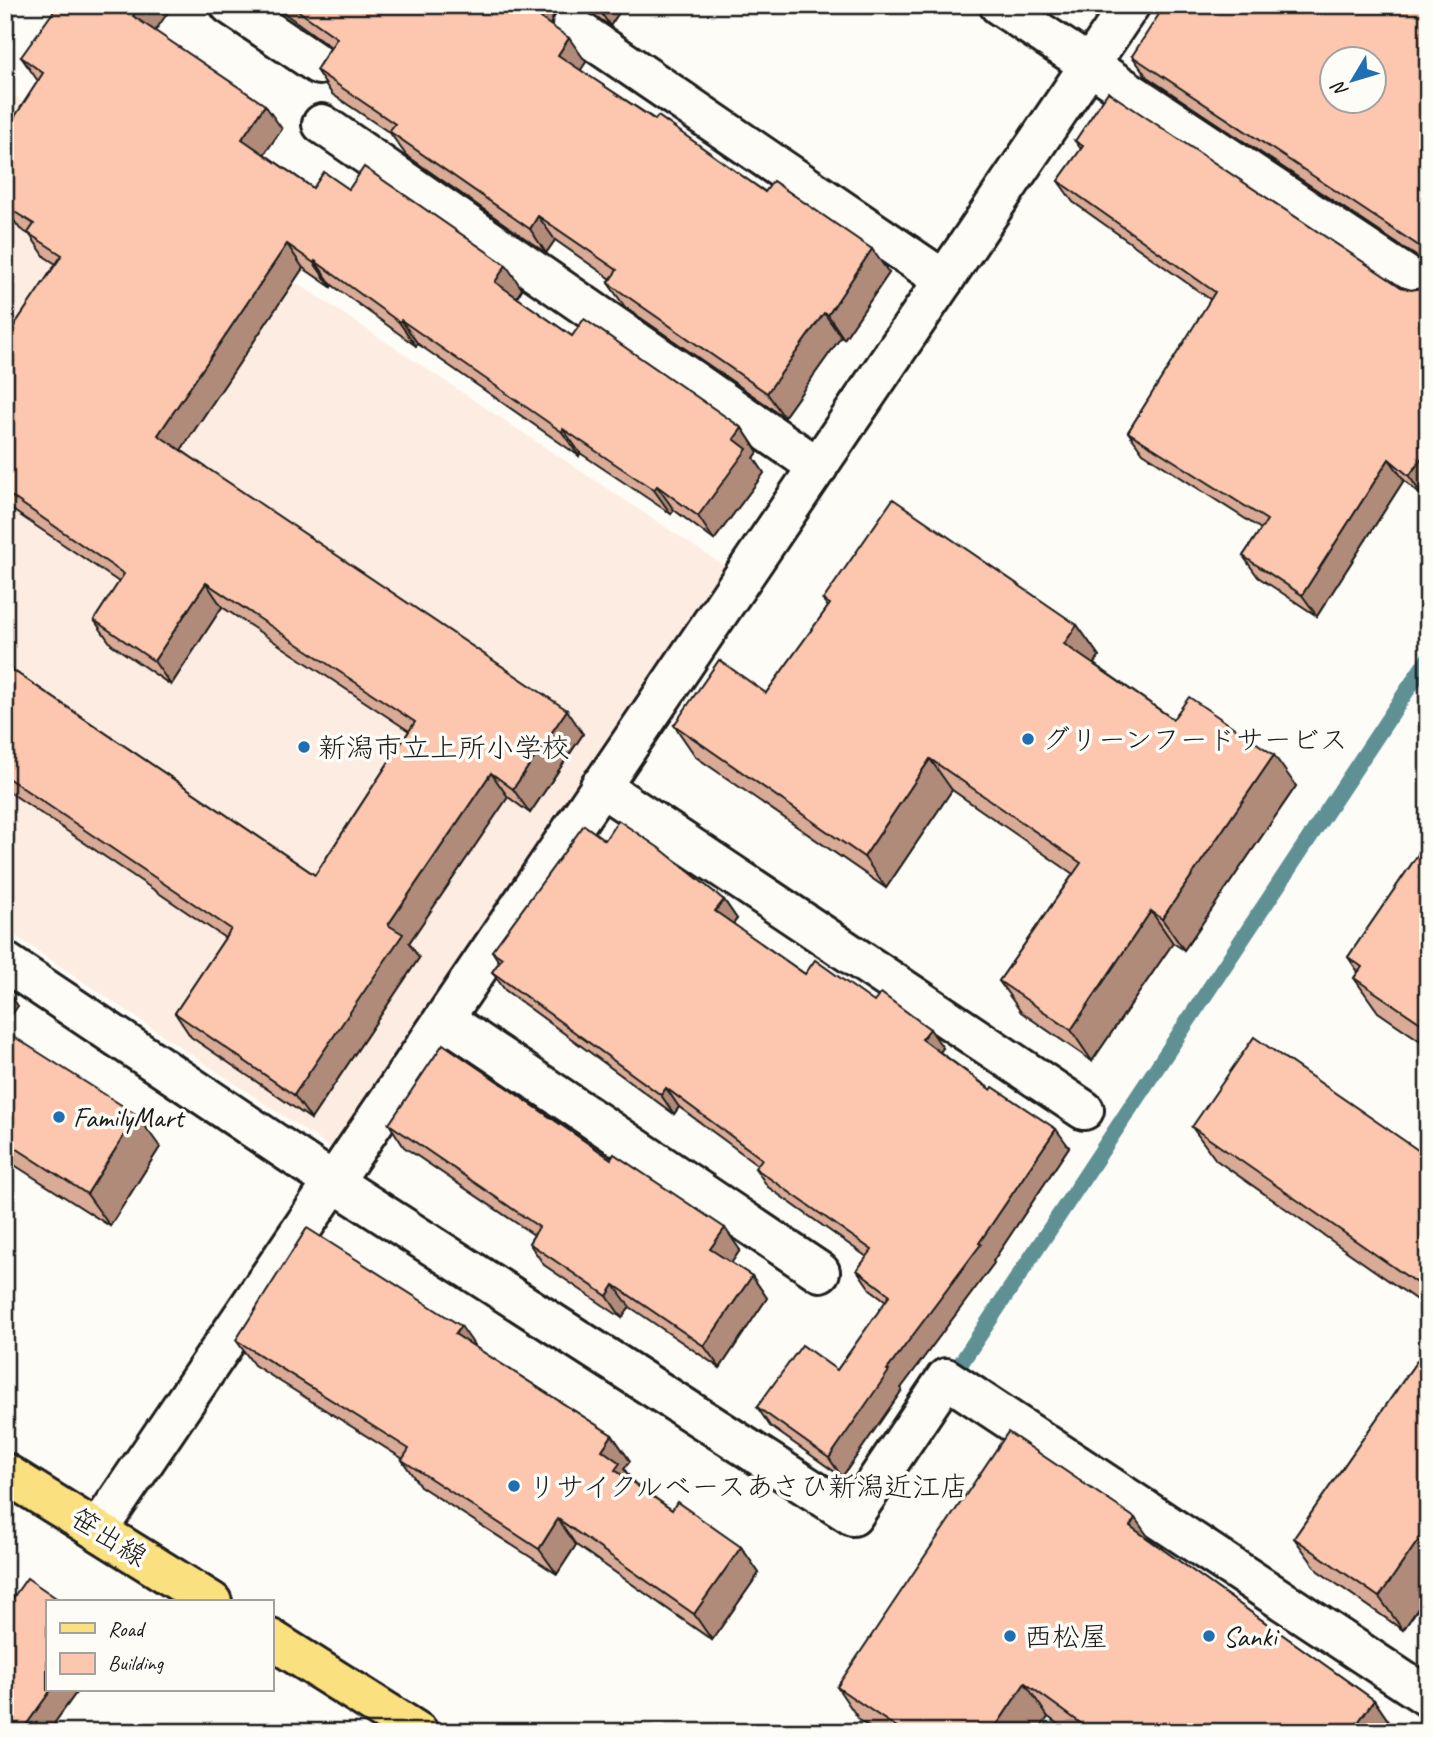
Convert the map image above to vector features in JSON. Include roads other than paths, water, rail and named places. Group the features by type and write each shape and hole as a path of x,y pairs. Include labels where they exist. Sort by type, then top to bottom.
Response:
{"main road":[{"name":"笹出線","path":"5,1472 209,1600"},
{"path":"273,1640 418,1732"}],"street":[{"path":"230,5 319,65"},
{"path":"999,5 1428,290"},
{"path":"98,1530 1130,5"},
{"path":"572,26 944,280"},
{"path":"322,124 818,467"},
{"path":"600,786 1084,1110"},
{"path":"5,962 333,1182 853,1516 946,1378 1428,1697"},
{"path":"444,1019 820,1272"}],"waterway":[{"path":"961,1363 1428,659"}],"place":[{"name":"グリーンフードサービス","path":"1028,739"},
{"name":"新潟市立上所小学校","path":"304,747"},
{"name":"FamilyMart","path":"59,1117"},
{"name":"リサイクルベースあさひ新潟近江店","path":"514,1486"},
{"name":"西松屋","path":"1010,1636"},
{"name":"Sanki","path":"1209,1636"}]}
